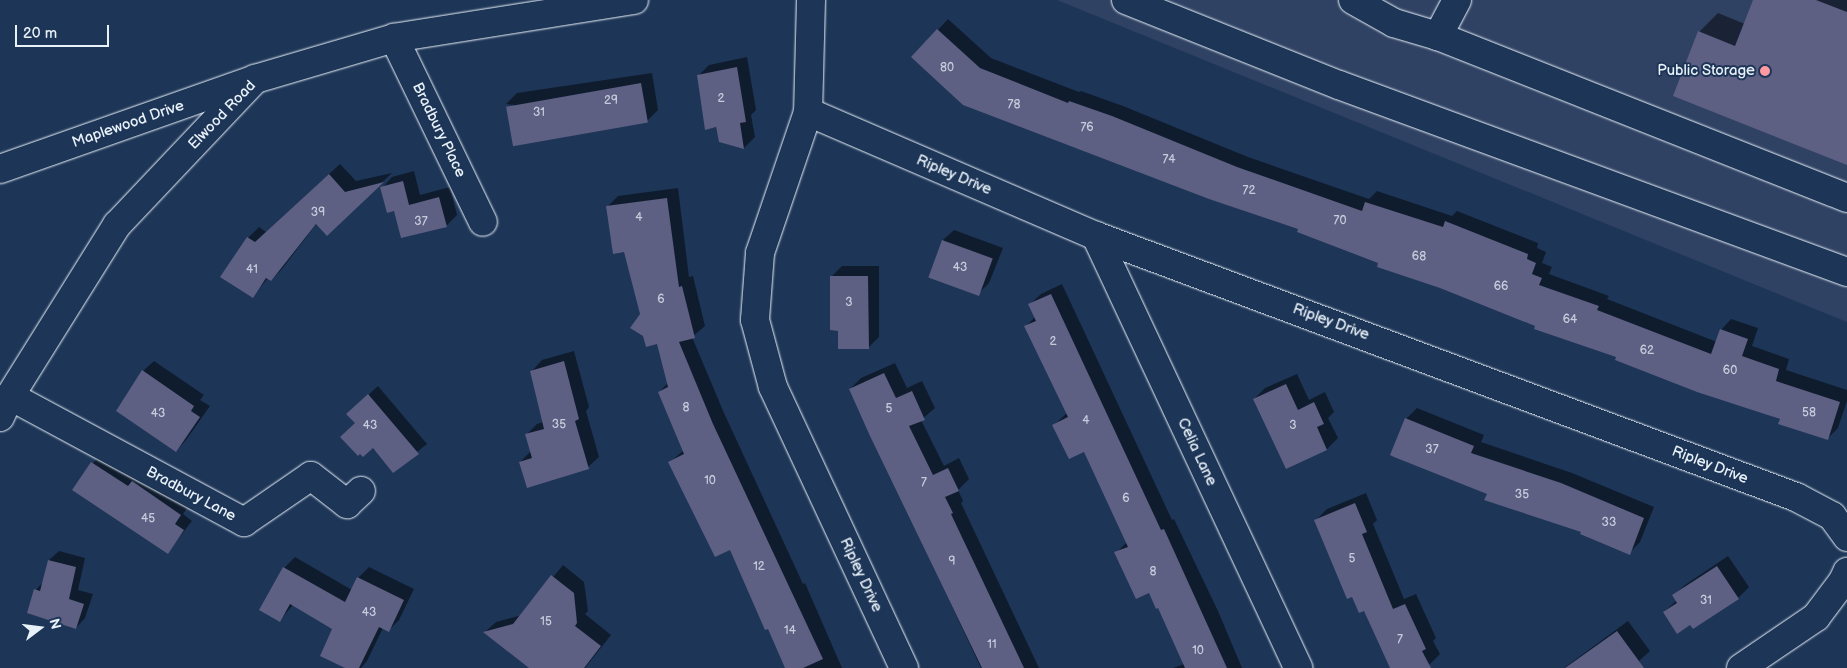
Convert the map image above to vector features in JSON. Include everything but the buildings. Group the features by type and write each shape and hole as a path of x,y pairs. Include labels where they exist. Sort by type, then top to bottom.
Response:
{"street":[{"name":"Elwood Road","path":"5,406 118,225 255,79 394,38 634,0"},
{"name":"Ripley Drive","path":"811,0 808,112 760,253 755,320 773,387 904,668"},
{"path":"1126,0 1338,85 1847,272"},
{"path":"1353,0 1394,23 1438,36 1847,198"},
{"path":"1438,36 1457,0"},
{"name":"Bradbury Place","path":"394,38 483,222"},
{"name":"Maplewood Drive","path":"0,169 255,79"},
{"name":"Ripley Drive","path":"808,112 1096,236 1796,497 1832,516 1847,537"},
{"name":"Celia Lane","path":"1096,236 1298,668"},
{"name":"Bradbury Lane","path":"5,406 244,522 311,476 348,504 361,491"},
{"path":"1741,668 1816,616 1843,581 1847,572"}],"shaded area":[{"path":"1057,0 1847,0 1847,322"}],"place":[{"name":"Public Storage","path":"1765,71"}]}
